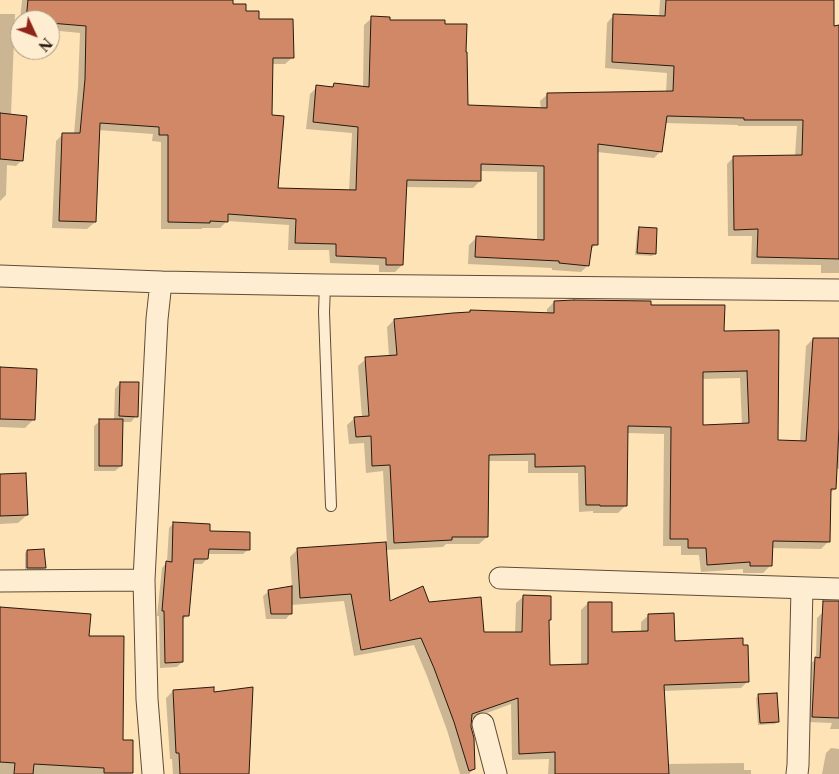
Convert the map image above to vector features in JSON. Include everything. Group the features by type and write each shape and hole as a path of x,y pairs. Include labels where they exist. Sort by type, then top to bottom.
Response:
{"street":[{"path":"0,276 325,286 839,290"},
{"path":"153,774 148,699 144,580 157,319 161,282"},
{"path":"500,578 839,589"},
{"path":"0,581 144,580"},
{"path":"797,774 802,588"},
{"path":"483,724 496,774"}],"lane":[{"path":"325,286 324,312 331,506"}],"building":[{"path":"28,0 233,0 233,4 246,4 246,11 259,11 259,19 293,19 294,58 273,58 272,115 284,116 278,188 356,190 358,127 313,122 316,85 333,87 334,83 369,87 371,16 390,17 390,20 445,20 445,24 467,24 468,105 547,108 547,93 673,91 674,66 612,62 613,14 665,16 666,0 834,0 834,26 839,25 839,259 757,257 758,229 734,230 733,156 802,155 803,120 744,120 744,118 667,116 662,152 598,144 598,245 592,245 589,266 559,263 559,261 475,257 476,236 544,240 544,166 481,164 481,181 407,180 403,265 386,265 386,258 336,256 336,244 295,243 296,219 228,214 228,222 168,222 168,135 159,135 159,127 100,123 96,222 59,221 62,133 80,133 85,79 86,26 60,24 60,10 27,10"},
{"path":"0,113 27,116 23,161 0,159"},
{"path":"639,227 657,228 656,254 637,253"},
{"path":"554,301 651,301 651,305 725,305 724,331 779,330 778,440 806,441 813,338 839,338 839,428 836,489 831,489 830,542 773,541 772,566 750,566 750,562 707,565 706,548 688,548 688,539 670,539 671,427 628,426 627,506 586,505 585,466 535,467 535,454 489,455 488,537 452,537 452,540 394,543 390,465 372,466 371,436 356,437 354,417 369,416 365,357 397,355 394,319 470,312 470,310 554,313","holes":["747,371 749,423 703,425 703,372"]},
{"path":"0,367 37,369 35,420 0,419"},
{"path":"120,382 139,382 138,417 119,416"},
{"path":"99,419 123,419 122,466 99,466"},
{"path":"26,473 28,515 0,516 0,474"},
{"path":"173,522 210,524 210,531 250,532 250,550 209,549 208,559 194,559 189,616 183,616 183,662 165,663 164,611 162,611 166,561 172,562"},
{"path":"386,542 390,601 423,586 429,602 481,597 484,632 522,632 523,595 551,596 551,620 549,620 550,665 588,664 588,602 612,602 612,632 648,631 648,614 674,613 675,641 743,638 743,645 748,645 749,682 664,685 669,774 555,774 555,752 519,754 518,698 472,714 471,727 474,738 475,769 469,771 454,722 421,638 361,650 351,594 300,598 297,548"},
{"path":"44,549 46,568 27,568 27,550"},
{"path":"292,586 292,614 271,614 268,590"},
{"path":"823,601 839,601 839,718 812,717 815,657 820,658"},
{"path":"0,607 91,614 89,636 124,636 123,740 133,740 133,773 104,773 104,768 34,764 33,774 14,774 15,763 0,762"},
{"path":"214,687 214,692 253,687 249,774 180,774 179,753 176,753 173,690"},
{"path":"777,693 779,722 760,723 758,694"}]}
